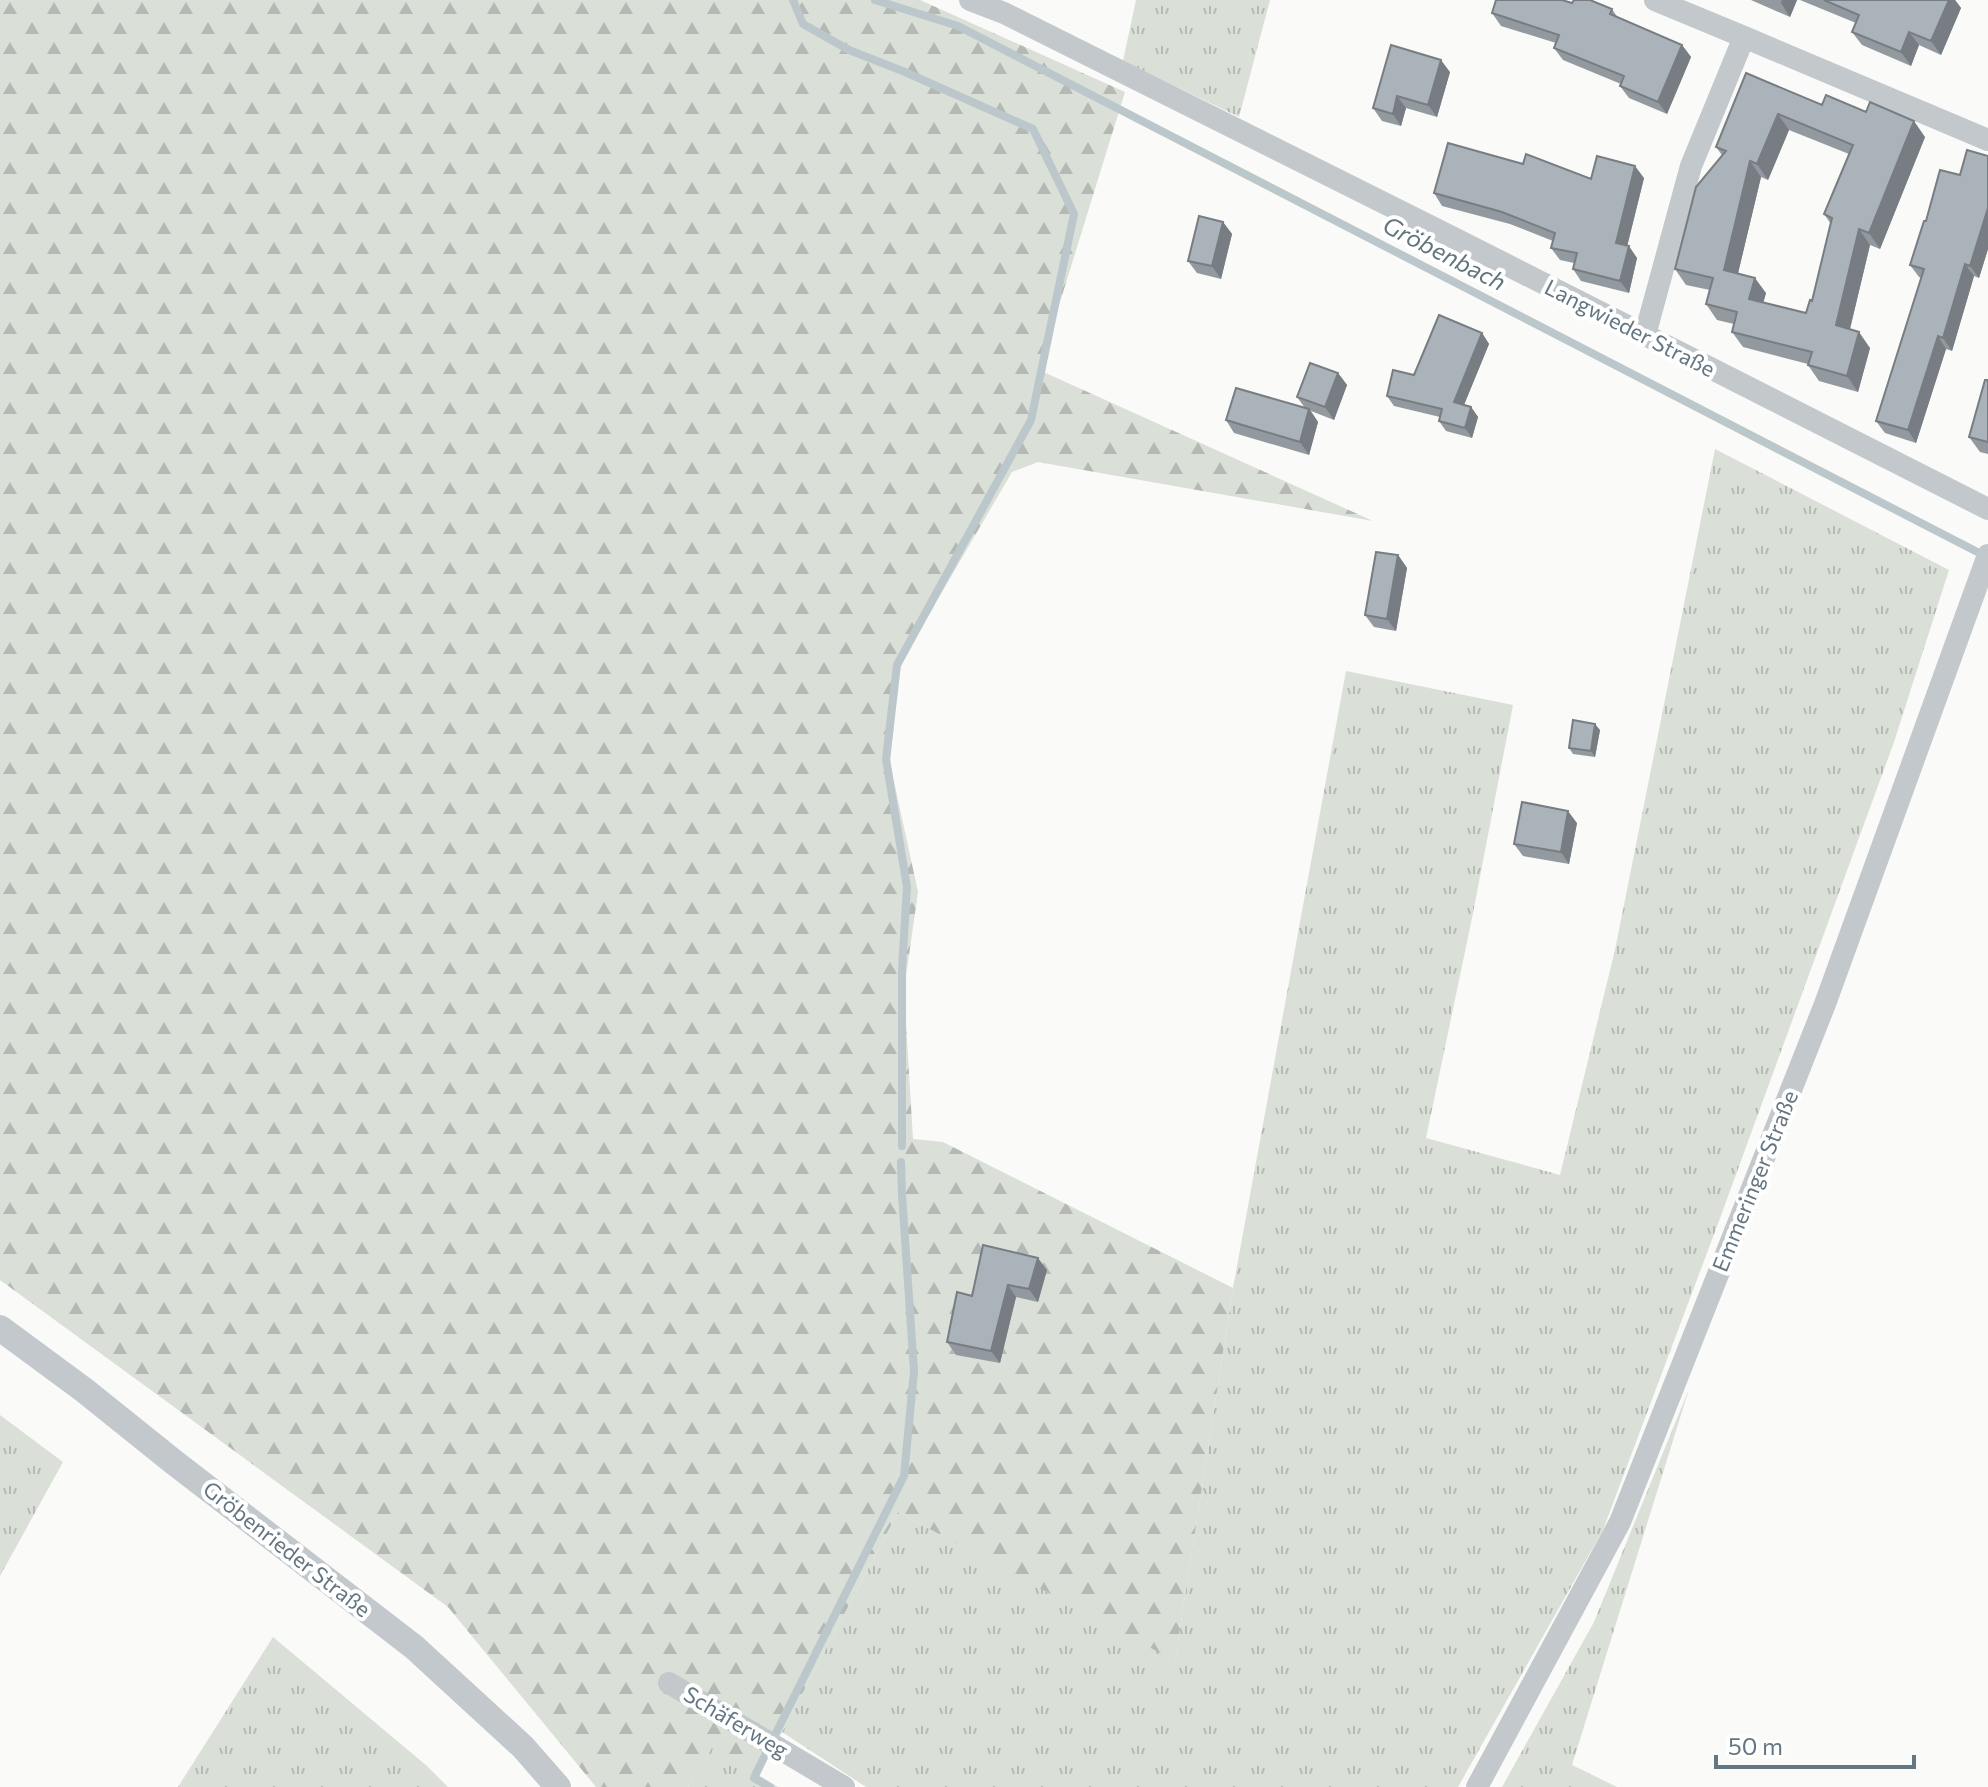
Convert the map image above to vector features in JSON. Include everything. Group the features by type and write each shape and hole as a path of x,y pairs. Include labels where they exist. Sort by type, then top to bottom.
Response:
{"street":[{"name":"Langwieder Straße","path":"970,0 1018,20 1988,509"},
{"path":"1655,0 1988,140"},
{"path":"1645,335 1691,166 1744,37"},
{"name":"Emmeringer Straße","path":"1477,1787 1620,1522 1825,1004 1988,555"},
{"name":"Gröbenrieder Straße","path":"0,1328 414,1647 523,1747 558,1787"},
{"name":"Schäferweg","path":"669,1683 844,1787"}],"green space":[{"path":"0,0 920,0 1125,92 1039,370 1373,521 1038,462 1012,472 900,664 890,763 918,892 904,990 913,1139 943,1142 1233,1288 1175,1661 898,1512 757,1775 712,1748 688,1787 596,1787 448,1607 0,1280"},
{"path":"1136,0 1270,0 1239,117 1123,61"},
{"path":"1715,449 1949,570 1894,742 1603,1530 1458,1787 866,1787 782,1732 898,1512 1175,1660 1233,1288 1346,671 1513,705 1426,1138 1560,1175 1615,950"},
{"path":"1689,1389 1572,1765 1617,1787 1502,1787 1594,1622"},
{"path":"0,1415 63,1462 0,1576"},
{"path":"273,1637 427,1766 448,1787 178,1787"},
{"path":"712,1747 778,1787 688,1787"}],"building":[{"path":"1496,0 1562,0 1572,3 1574,0 1590,0 1612,9 1610,14 1682,45 1658,102 1620,86 1624,76 1554,48 1559,35 1492,13"},
{"path":"1824,0 1949,0 1931,41 1909,32 1901,52 1852,32 1859,15"},
{"path":"1391,45 1441,60 1428,105 1397,96 1393,114 1373,108"},
{"path":"1746,73 1822,105 1826,95 1866,112 1870,102 1914,121 1869,233 1859,229 1836,325 1859,332 1847,376 1808,365 1812,352 1732,332 1737,312 1706,304 1713,278 1675,269 1696,187 1726,151 1716,147","holes":["1778,114 1853,145 1824,214 1832,218 1812,301 1806,313 1749,299 1755,278 1724,270 1750,161 1757,164"]},
{"path":"1448,143 1523,164 1526,154 1591,179 1597,156 1635,166 1616,243 1629,246 1620,281 1573,269 1577,253 1551,248 1555,233 1502,212 1434,193"},
{"path":"1967,150 1988,156 1988,208 1970,266 1965,264 1943,338 1938,336 1908,430 1876,421 1924,269 1910,265 1940,170 1960,175"},
{"path":"1199,216 1223,222 1212,266 1188,261"},
{"path":"1439,315 1482,333 1454,402 1471,407 1465,428 1439,421 1442,409 1387,396 1393,370 1414,375"},
{"path":"1310,363 1338,373 1325,407 1297,397"},
{"path":"1985,380 1988,380 1988,442 1969,437"},
{"path":"1236,388 1309,409 1300,442 1226,420"},
{"path":"1376,552 1398,555 1387,619 1365,615"},
{"path":"1573,720 1595,724 1591,751 1569,748"},
{"path":"1522,802 1568,811 1561,852 1514,844"},
{"path":"983,1245 1038,1258 1029,1289 1008,1285 991,1351 947,1342 957,1292 972,1296"}],"waterway":[{"path":"793,0 803,24 849,50 1033,129 1074,214 1031,420 897,665 886,759 907,887 902,969 902,1146"},
{"name":"Gröbenbach","path":"875,0 958,26 1987,557"},
{"path":"773,1739 904,1476 914,1371 901,1162"},
{"path":"768,1749 754,1778 770,1787"}]}
